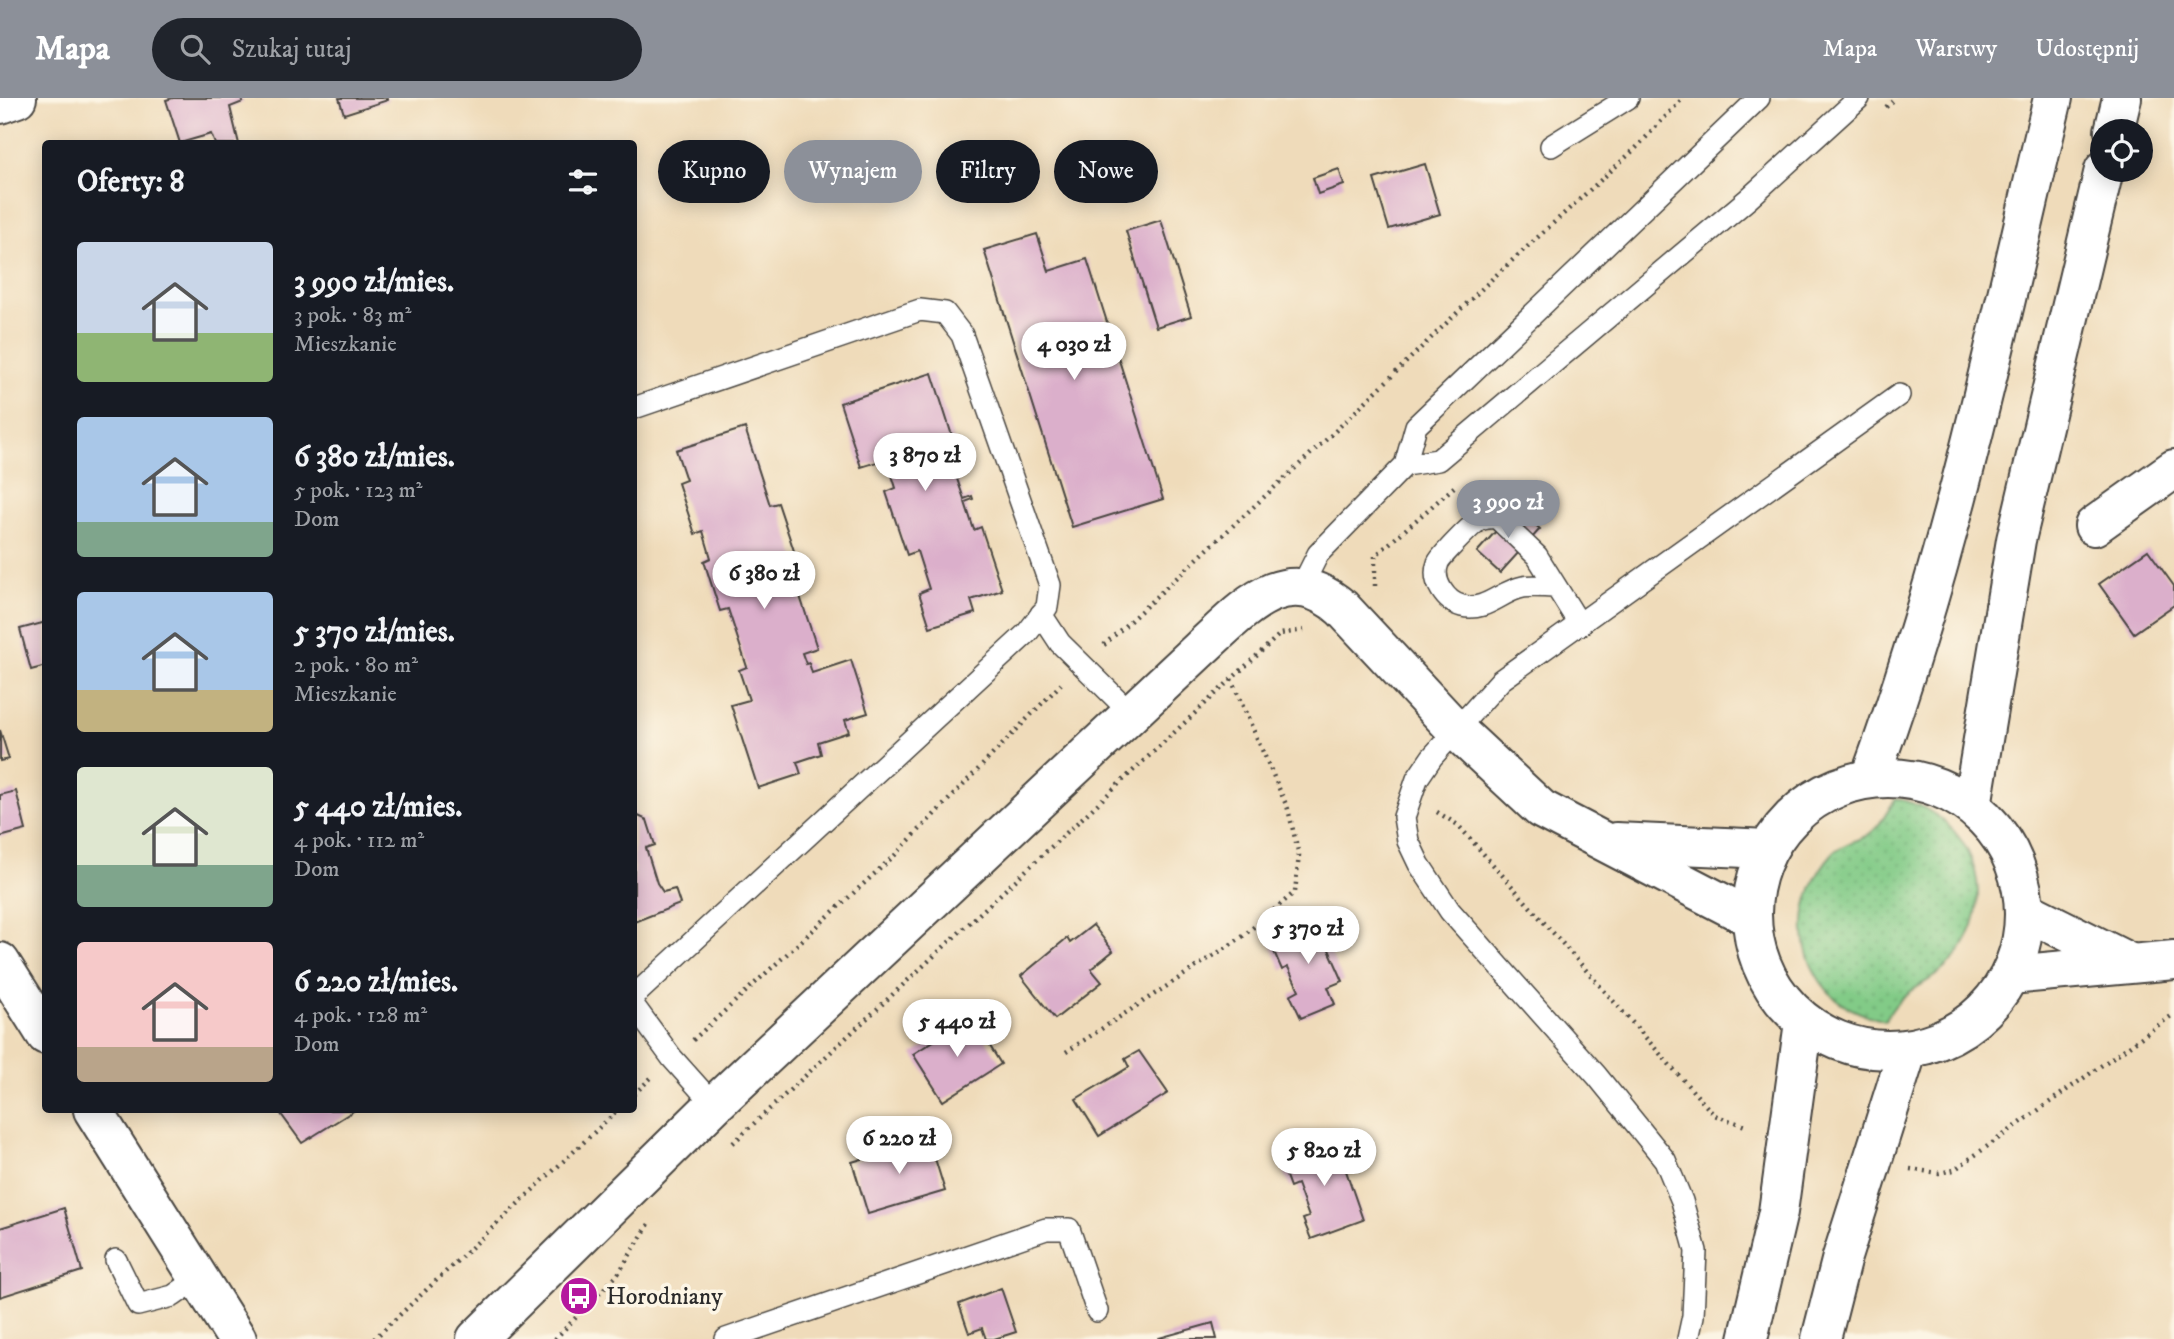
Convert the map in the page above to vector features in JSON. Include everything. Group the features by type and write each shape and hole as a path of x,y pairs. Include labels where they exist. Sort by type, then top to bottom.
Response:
{"main road":[{"path":"0,104 17,98"},
{"path":"1871,779 1895,711 1947,540 2053,98"},
{"path":"2117,119 2122,98"},
{"path":"1972,806 2016,540 2101,182"},
{"path":"2094,526 2174,469"},
{"path":"477,1339 714,1105 1208,642 1263,595 1282,588 1302,586 1327,594 1456,730 1541,809 1751,918"},
{"path":"1871,779 1907,779 1930,785 1972,806 1993,828 2010,852 2020,880 2024,911 2021,943 2010,975 1992,1002 1968,1024 1939,1041 1908,1049 1871,1050 1836,1040 1804,1022 1776,993 1758,958 1751,918 1755,883 1768,849 1794,815 1829,791 1871,779"},
{"path":"1606,841 1768,849"},
{"path":"2024,911 2130,962"},
{"path":"2010,975 2174,960"},
{"path":"0,962 12,1005 42,1031"},
{"path":"1748,1339 1778,1212 1804,1022"},
{"path":"1821,1339 1842,1257 1908,1049"},
{"path":"95,1113 237,1339"}],"lane":[{"path":"1551,146 1628,98"},
{"path":"1302,586 1318,554 1405,466 1416,426 1759,98"},
{"path":"1405,466 1438,460 1748,199 1859,98"},
{"path":"637,407 920,310 945,313 962,335 1050,585 1047,607 1027,633 637,993"},
{"path":"1688,1339 1693,1316 1696,1251 1682,1200 1665,1160 1597,1076 1506,971 1467,932 1434,890 1408,841 1404,817 1417,779 1501,680 1899,395"},
{"path":"1556,587 1523,587 1499,596 1488,605 1474,608 1460,606 1449,599 1440,588 1438,562 1480,520 1496,517 1536,556 1556,587 1580,625"},
{"path":"1041,614 1060,643 1132,714"},
{"path":"637,1010 672,1058 714,1105"},
{"path":"726,1339 1046,1229 1069,1229 1097,1311"},
{"path":"116,1260 138,1305 173,1296 200,1277"}],"path":[{"path":"637,1091 895,855 1035,708 1329,437 1494,277 1636,148 1683,98"},
{"path":"1878,115 1896,98"},
{"path":"1369,636 1391,612 1375,587 1375,556 1456,485"},
{"path":"725,1151 1280,634 1304,629 1313,634"},
{"path":"1066,1052 1242,937 1294,892 1299,855 1288,809 1232,680"},
{"path":"1409,801 1448,816 1458,824 1714,1115 1748,1127"},
{"path":"1909,1168 1939,1173 1954,1170 2174,1014"},
{"path":"374,1339 615,1113"},
{"path":"555,1339 618,1274 654,1216"}],"green space":[{"path":"1896,798 1926,809 1946,823 1961,841 1972,860 1978,904 1973,925 1963,946 1948,965 1906,994 1885,1021 1847,1007 1822,983 1812,966 1804,927 1811,888 1820,870 1836,850 1875,829"}],"building":[{"path":"241,98 243,102 230,107 238,140 213,140 211,134 179,140 166,100"},
{"path":"339,98 387,98 388,100 344,114"},
{"path":"1425,164 1440,214 1389,229 1374,179"},
{"path":"1339,169 1344,185 1318,194 1313,178"},
{"path":"1161,220 1191,316 1156,327 1126,231"},
{"path":"1037,234 1049,271 1087,259 1163,499 1072,527 984,250"},
{"path":"932,373 963,470 955,473 964,499 972,496 973,499 965,502 974,530 981,527 1002,590 971,600 975,613 930,627 919,593 929,589 917,551 907,555 886,492 896,488 887,459 861,467 840,403"},
{"path":"745,428 770,505 778,503 805,584 797,587 817,648 802,653 806,664 809,663 812,673 851,660 868,713 845,720 849,732 818,742 821,754 797,762 801,774 758,788 731,705 749,700 739,670 747,667 728,609 720,611 704,561 711,558 703,531 695,534 678,483 686,480 676,450"},
{"path":"1517,508 1540,529 1500,573 1477,552"},
{"path":"2148,550 2174,586 2174,605 2134,633 2099,584"},
{"path":"42,623 42,667 31,670 20,629"},
{"path":"0,730 9,759 0,761"},
{"path":"16,791 26,830 0,837 0,795"},
{"path":"637,815 647,820 655,845 646,848 657,883 663,892 675,889 680,904 637,921"},
{"path":"1315,918 1343,981 1328,987 1335,1004 1301,1018 1290,995 1299,990 1288,967 1282,970 1272,947 1283,942 1277,930 1289,925 1291,929"},
{"path":"1093,925 1113,951 1091,969 1102,982 1055,1019 1021,976 1067,938 1070,943"},
{"path":"972,1017 1001,1064 943,1101 913,1054"},
{"path":"1139,1051 1168,1093 1099,1136 1076,1099 1129,1067 1125,1059"},
{"path":"280,1113 350,1113 302,1143"},
{"path":"929,1139 945,1191 868,1214 852,1162"},
{"path":"1341,1140 1349,1162 1344,1165 1363,1220 1311,1239 1303,1219 1309,1217 1297,1184 1290,1187 1280,1160"},
{"path":"64,1208 82,1271 0,1297 0,1228"},
{"path":"1001,1288 1016,1332 994,1339 986,1339 982,1328 969,1333 959,1304"},
{"path":"1213,1323 1217,1339 1159,1339 1159,1338"}],"place":[{"name":"Horodniany","path":"579,1296"}]}
